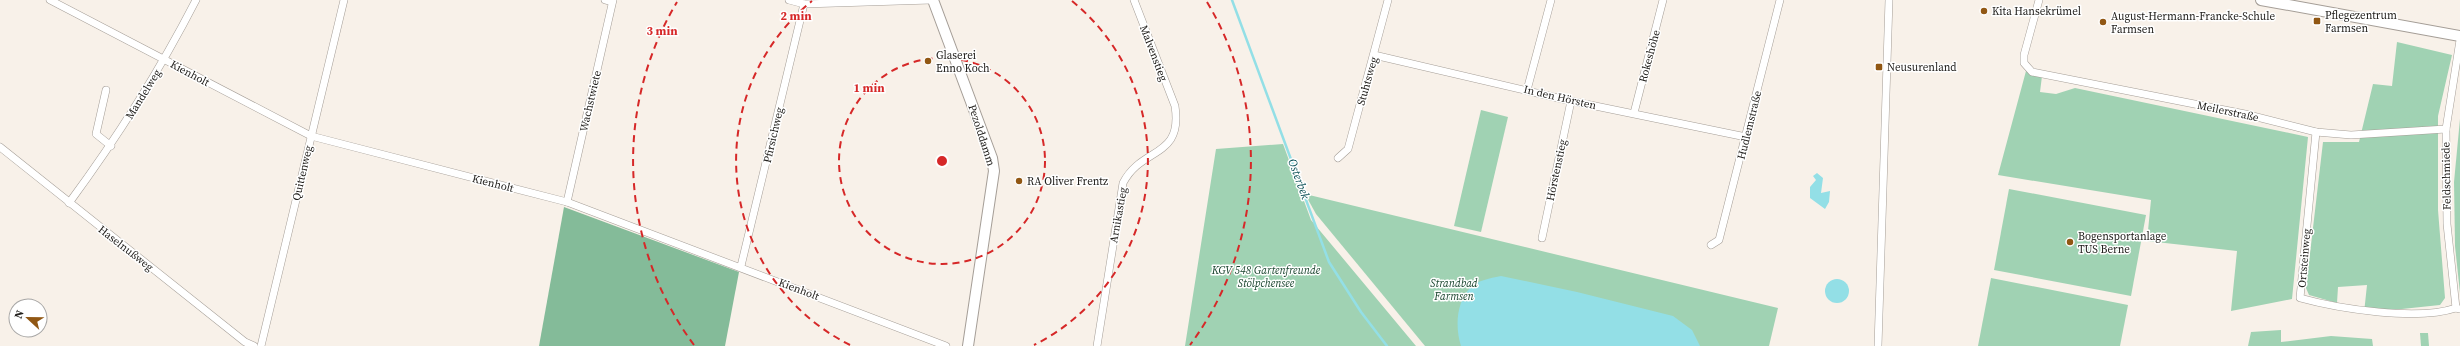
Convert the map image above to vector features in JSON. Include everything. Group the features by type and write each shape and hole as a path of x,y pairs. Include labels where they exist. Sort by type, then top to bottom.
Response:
{"street":[{"name":"Mandelweg","path":"68,203 111,146 165,60 196,0"},
{"name":"Quittenweg","path":"261,346 344,0"},
{"path":"605,0 613,1"},
{"path":"790,0 804,4 932,0"},
{"name":"Pezolddamm","path":"932,0 992,158 994,172 968,346"},
{"name":"Malvenstieg","path":"1134,0 1175,106"},
{"name":"Stuhtsweg","path":"1338,158 1348,149 1388,0"},
{"path":"1527,90 1551,0"},
{"name":"Rokeshöhe","path":"1634,113 1663,0"},
{"name":"Hudlemstraße","path":"1711,245 1718,240 1746,137 1780,0"},
{"path":"1878,346 1888,0"},
{"name":"Meilerstraße","path":"2039,0 2024,55 2024,63 2027,69 2041,75 2245,114 2316,132 2351,135 2446,129"},
{"path":"2262,0 2285,2 2460,36"},
{"name":"Kienholt","path":"54,1 311,136 567,202 741,266 946,346"},
{"name":"Wachstwiete","path":"567,202 613,1"},
{"name":"Pfirsichweg","path":"741,266 804,4"},
{"name":"Feldschmiede","path":"2458,309 2448,224 2446,129 2460,40"},
{"name":"In den Hörsten","path":"1374,55 1571,101 1746,137"},
{"path":"106,90 96,134 111,146"},
{"name":"Hörstenstieg","path":"1542,238 1571,101"},
{"name":"Arnikastieg","path":"1097,346 1123,183 1129,172 1139,162 1164,149 1172,137 1177,122 1175,106"},
{"name":"Ortsteinweg","path":"2316,132 2300,298 2356,309 2409,313 2436,313 2458,309"},
{"name":"Haselnußweg","path":"0,147 68,203 245,342 254,346"}],"green space":[{"path":"2397,42 2452,55 2438,116 2438,210 2445,298 2440,305 2364,313 2367,285 2338,287 2337,303 2309,295 2306,288 2323,142 2359,142 2373,84 2392,86"},
{"path":"2026,71 2042,76 2040,92 2056,94 2075,88 2308,137 2292,299 2231,311 2237,251 2147,241 2151,200 1998,175"},
{"path":"1481,110 1508,117 1481,232 1454,226"},
{"path":"2460,119 2460,293 2455,246 2454,182"},
{"name":"KGV 548 Gartenfreunde Stölpchensee","path":"1283,144 1311,220 1416,346 1185,346 1216,149"},
{"name":"Bogensportanlage TUS Berne","path":"2009,189 2146,215 2131,296 1994,270"},
{"name":"Strandbad Farmsen","path":"1305,194 1778,308 1769,346 1425,346 1316,214"},
{"path":"564,207 739,272 725,346 539,346"},
{"path":"1991,278 2128,305 2120,346 1978,346"},
{"path":"2281,330 2281,342 2331,336 2372,339 2373,346 2248,346 2251,332"},
{"path":"2420,333 2428,333 2429,346 2421,346"}],"water":[{"path":"1817,173 1823,178 1821,193 1830,191 1829,202 1825,209 1810,198 1810,187 1816,180 1813,176"},
{"path":"1501,276 1577,292 1673,316 1692,330 1700,346 1461,346 1458,331 1458,315 1462,300 1466,293 1477,283"},
{"path":"1837,279 1842,280 1848,286 1848,296 1842,302 1837,303 1832,302 1826,296 1825,291 1826,286 1832,280"}],"waterway":[{"name":"Osterbek","path":"1232,0 1329,262 1361,312 1387,346"}],"place":[{"name":"Kita Hansekrümel","path":"1984,11"},
{"name":"Pflegezentrum Farmsen","path":"2317,21"},
{"name":"August-Hermann-Francke-Schule Farmsen","path":"2103,22"},
{"name":"Glaserei Enno Koch","path":"928,61"},
{"name":"Neusurenland","path":"1879,67"},
{"name":"RA Oliver Frentz","path":"1019,181"},
{"name":"Bogensportanlage TUS Berne","path":"2070,242"}]}
